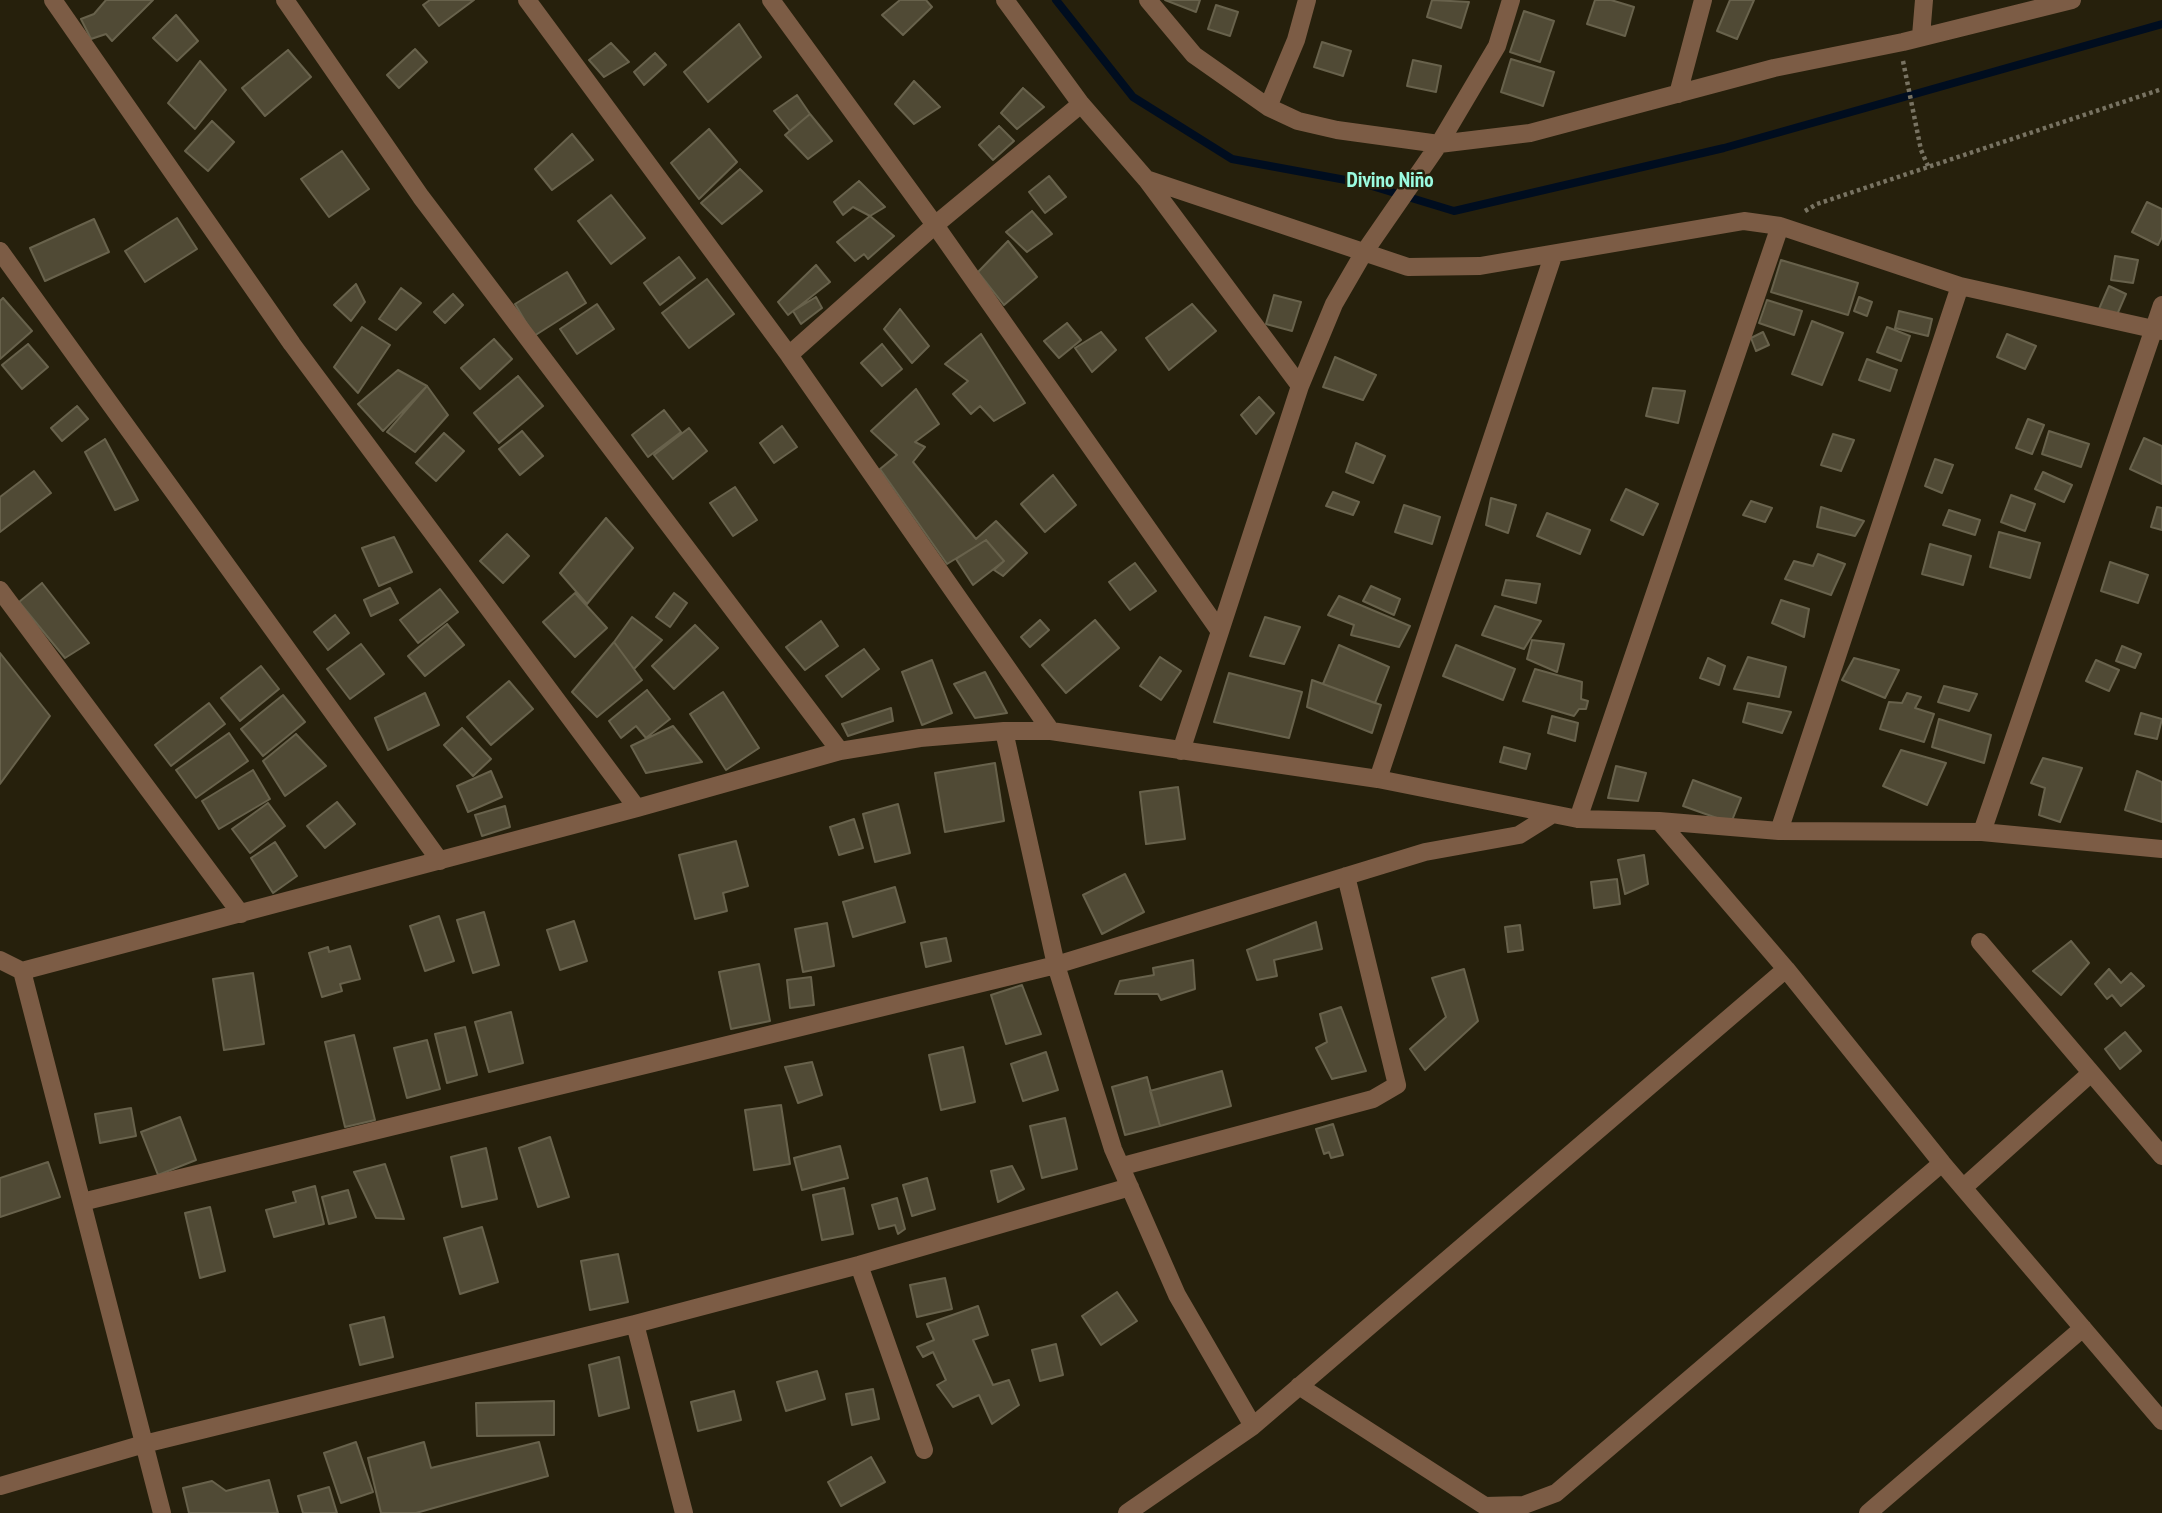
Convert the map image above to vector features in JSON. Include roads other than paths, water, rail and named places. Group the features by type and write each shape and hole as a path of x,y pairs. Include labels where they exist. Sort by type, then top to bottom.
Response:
{"street":[{"path":"53,0 292,344 637,808"},
{"path":"285,0 421,197 840,751"},
{"path":"527,0 789,355 1051,731"},
{"path":"771,0 936,225 1219,630"},
{"path":"1005,0 1081,104 1146,179 1300,386"},
{"path":"1148,0 1194,55 1268,107 1298,121 1337,130 1439,144 1531,133 1774,68 2072,0"},
{"path":"1268,107 1296,40 1307,0"},
{"path":"1181,751 1300,386 1334,304 1363,254 1439,144 1497,46 1511,0"},
{"path":"1678,94 1703,0"},
{"path":"1921,36 1924,0"},
{"path":"789,355 936,225 1081,104"},
{"path":"1146,179 1408,267 1480,266 1553,256 1744,221 1780,226 1961,286 2158,330"},
{"path":"1578,819 1780,226"},
{"path":"0,251 440,861"},
{"path":"1378,779 1553,256"},
{"path":"1779,831 1961,286"},
{"path":"1982,832 2158,330 2162,305"},
{"path":"0,590 241,914"},
{"path":"1004,731 1056,965 1114,1149 1177,1295 1253,1426"},
{"path":"0,960 22,971 440,861 840,751 919,738 1004,731 1051,731 1378,779 1578,819 1659,821 1779,831 1982,832 2162,849"},
{"path":"82,1202 1056,965 1425,852 1519,835 1551,814"},
{"path":"1659,821 1786,969 1942,1163 2162,1421"},
{"path":"1123,1166 1373,1099 1397,1085 1346,876"},
{"path":"1980,942 2162,1156"},
{"path":"1127,1513 1253,1426 1786,969"},
{"path":"22,971 162,1513"},
{"path":"1964,1186 2091,1073"},
{"path":"1299,1386 1485,1506 1524,1505 1556,1493 1942,1163"},
{"path":"0,1486 144,1444 635,1324 859,1265 1130,1187"},
{"path":"859,1265 924,1450"},
{"path":"635,1324 684,1513"},
{"path":"1867,1513 2083,1328"}],"waterway":[{"path":"1056,0 1133,97 1232,159 1362,183 1454,211 1724,148 2162,24"}],"district":[{"name":"Divino Niño","path":"1390,181"}]}
